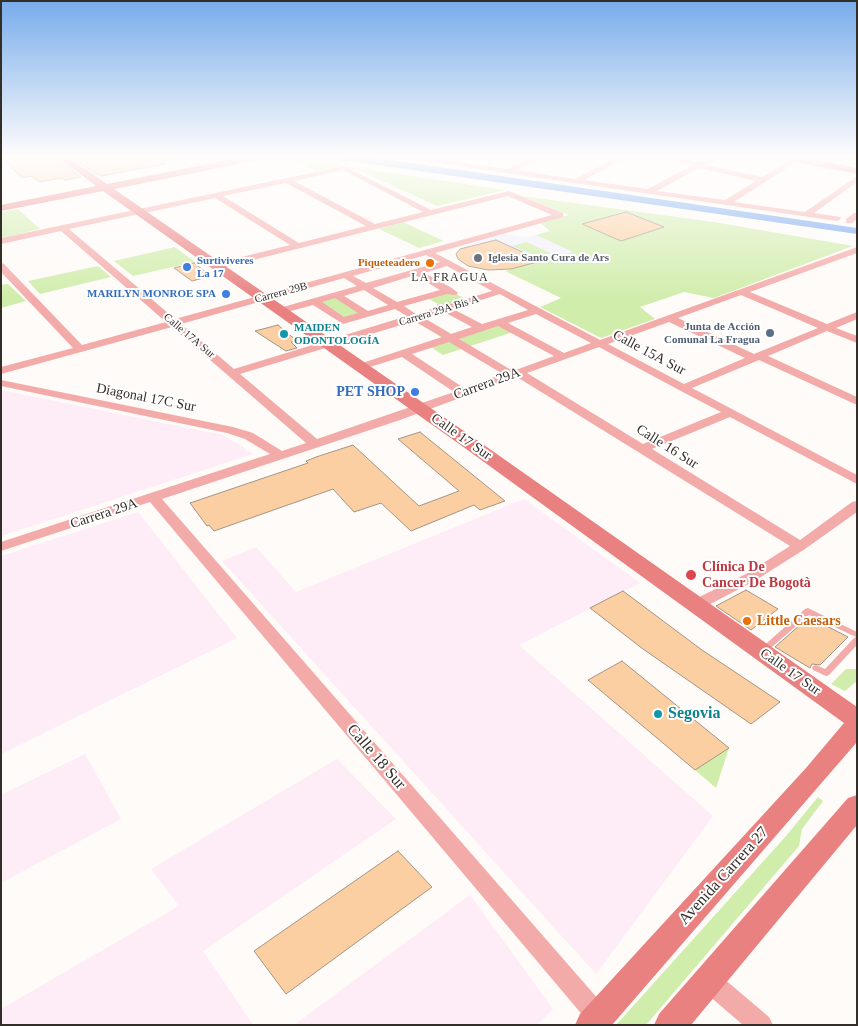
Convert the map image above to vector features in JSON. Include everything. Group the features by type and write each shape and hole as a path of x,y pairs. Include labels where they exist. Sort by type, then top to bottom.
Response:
{"main road":[{"path":"1,208 15,205"},
{"path":"670,1025 708,980"}],"street":[{"name":"Calle 17 Sur","path":"131,205 696,605 769,647 857,720"},
{"path":"1,241 169,205"},
{"path":"232,205 298,246"},
{"path":"333,205 374,227"},
{"path":"415,205 431,213"},
{"name":"Carrera 29B","path":"431,213 463,205"},
{"name":"Carrera 29B","path":"1,370 560,215 537,205"},
{"path":"740,205 837,219"},
{"path":"806,214 819,205"},
{"path":"217,266 431,213"},
{"path":"849,221 857,215"},
{"name":"Calle 17A Sur","path":"63,228 315,444"},
{"name":"Carrera 29A","path":"1,547 154,498 420,408 857,250"},
{"name":"Calle 15A Sur","path":"427,252 857,480"},
{"path":"280,311 448,263"},
{"path":"1,266 80,349"},
{"path":"416,272 469,301"},
{"name":"Calle 16 Sur","path":"345,275 641,449 800,546"},
{"path":"314,301 343,321 449,290"},
{"name":"Carrera 29A Bis A","path":"232,373 501,291"},
{"path":"742,292 857,340"},
{"path":"336,295 366,314"},
{"path":"425,297 481,328"},
{"path":"360,367 537,310"},
{"path":"683,388 857,315"},
{"path":"670,318 857,402"},
{"path":"499,322 564,357"},
{"path":"402,353 463,393"},
{"name":"Diagonal 17C Sur","path":"1,384 229,430 249,436 280,455"},
{"path":"641,449 730,413"},
{"name":"Calle 18 Sur","path":"154,498 594,1020"},
{"path":"696,605 751,577 800,546 857,504"},
{"name":"Avenida Carrera 27","path":"594,1020 815,775 857,725"},
{"path":"761,1025 708,980 857,806"}],"lane":[{"path":"769,647 808,611 857,635"},
{"path":"816,668 826,673 857,640"}],"shaded area":[{"path":"503,234 528,237 536,235 574,252 518,268 471,244"},
{"path":"1,390 223,435 253,454 1,536"},
{"path":"524,499 640,583 519,645 713,816 596,974 222,561 256,547 296,592"},
{"path":"138,512 237,638 1,754 1,556"},
{"path":"85,754 121,819 1,883 1,795"},
{"path":"337,759 396,819 203,951 253,1025 1,1025 1,1009 179,906 151,869"},
{"path":"470,895 553,1009 537,1025 294,1025"}],"green space":[{"path":"544,205 588,205 714,222 853,246 714,298 684,292 640,307 655,319 601,338 540,307 561,298 505,271 573,252 536,235 550,231 540,223 569,215"},
{"path":"18,209 40,229 1,238 1,212"},
{"path":"403,222 444,241 419,248 379,229"},
{"path":"526,242 551,253 538,257 512,246"},
{"path":"175,247 195,262 133,276 114,261"},
{"path":"98,266 111,277 40,294 28,281"},
{"path":"8,284 26,301 1,308 1,285"},
{"path":"449,290 469,301 446,308 425,297"},
{"path":"336,296 365,314 343,321 316,302"},
{"path":"424,318 455,336 499,322 516,331 443,355 428,345 444,339 414,320"},
{"path":"846,669 857,669 857,681 845,691 831,684"},
{"path":"729,748 716,788 695,770"},
{"path":"818,797 823,801 802,829 799,846 646,1025 616,1025 786,836"}],"water":[{"path":"655,205 699,205 857,228 857,234"}],"building":[{"path":"626,212 664,227 621,241 582,224"},
{"path":"496,240 541,261 511,269 488,270 468,266 458,259 456,254 460,249"},
{"path":"194,263 211,276 192,281 174,268"},
{"path":"278,325 297,341 291,342 297,348 286,351 255,331"},
{"path":"420,432 505,501 480,510 474,505 411,531 381,503 354,512 333,489 214,531 209,525 207,526 190,503 308,463 306,461 353,445 419,506 459,491 398,439"},
{"name":"Little Caesars","path":"746,590 778,609 751,630 716,606"},
{"path":"623,591 702,650 780,702 751,724 643,649 590,608"},
{"path":"809,617 848,637 820,665 812,664 810,668 775,647"},
{"name":"Segovia","path":"622,661 729,748 695,770 588,680"},
{"path":"398,851 432,887 286,994 254,951"}],"place":[{"name":"Iglesia Santo Cura de Ars","path":"478,258"},
{"name":"Piqueteadero","path":"430,263"},
{"name":"Surtiviveres La 17","path":"187,267"},
{"name":"MARILYN MONROE SPA","path":"226,294"},
{"name":"Junta de Acción Comunal La Fragua","path":"770,333"},
{"name":"MAIDEN ODONTOLOGÍA","path":"284,334"},
{"name":"PET SHOP","path":"415,392"},
{"name":"Clínica De Cancer De Bogotà","path":"691,575"},
{"name":"Little Caesars","path":"747,621"},
{"name":"Segovia","path":"658,714"}],"district":[{"name":"LA FRAGUA","path":"450,278"}]}
